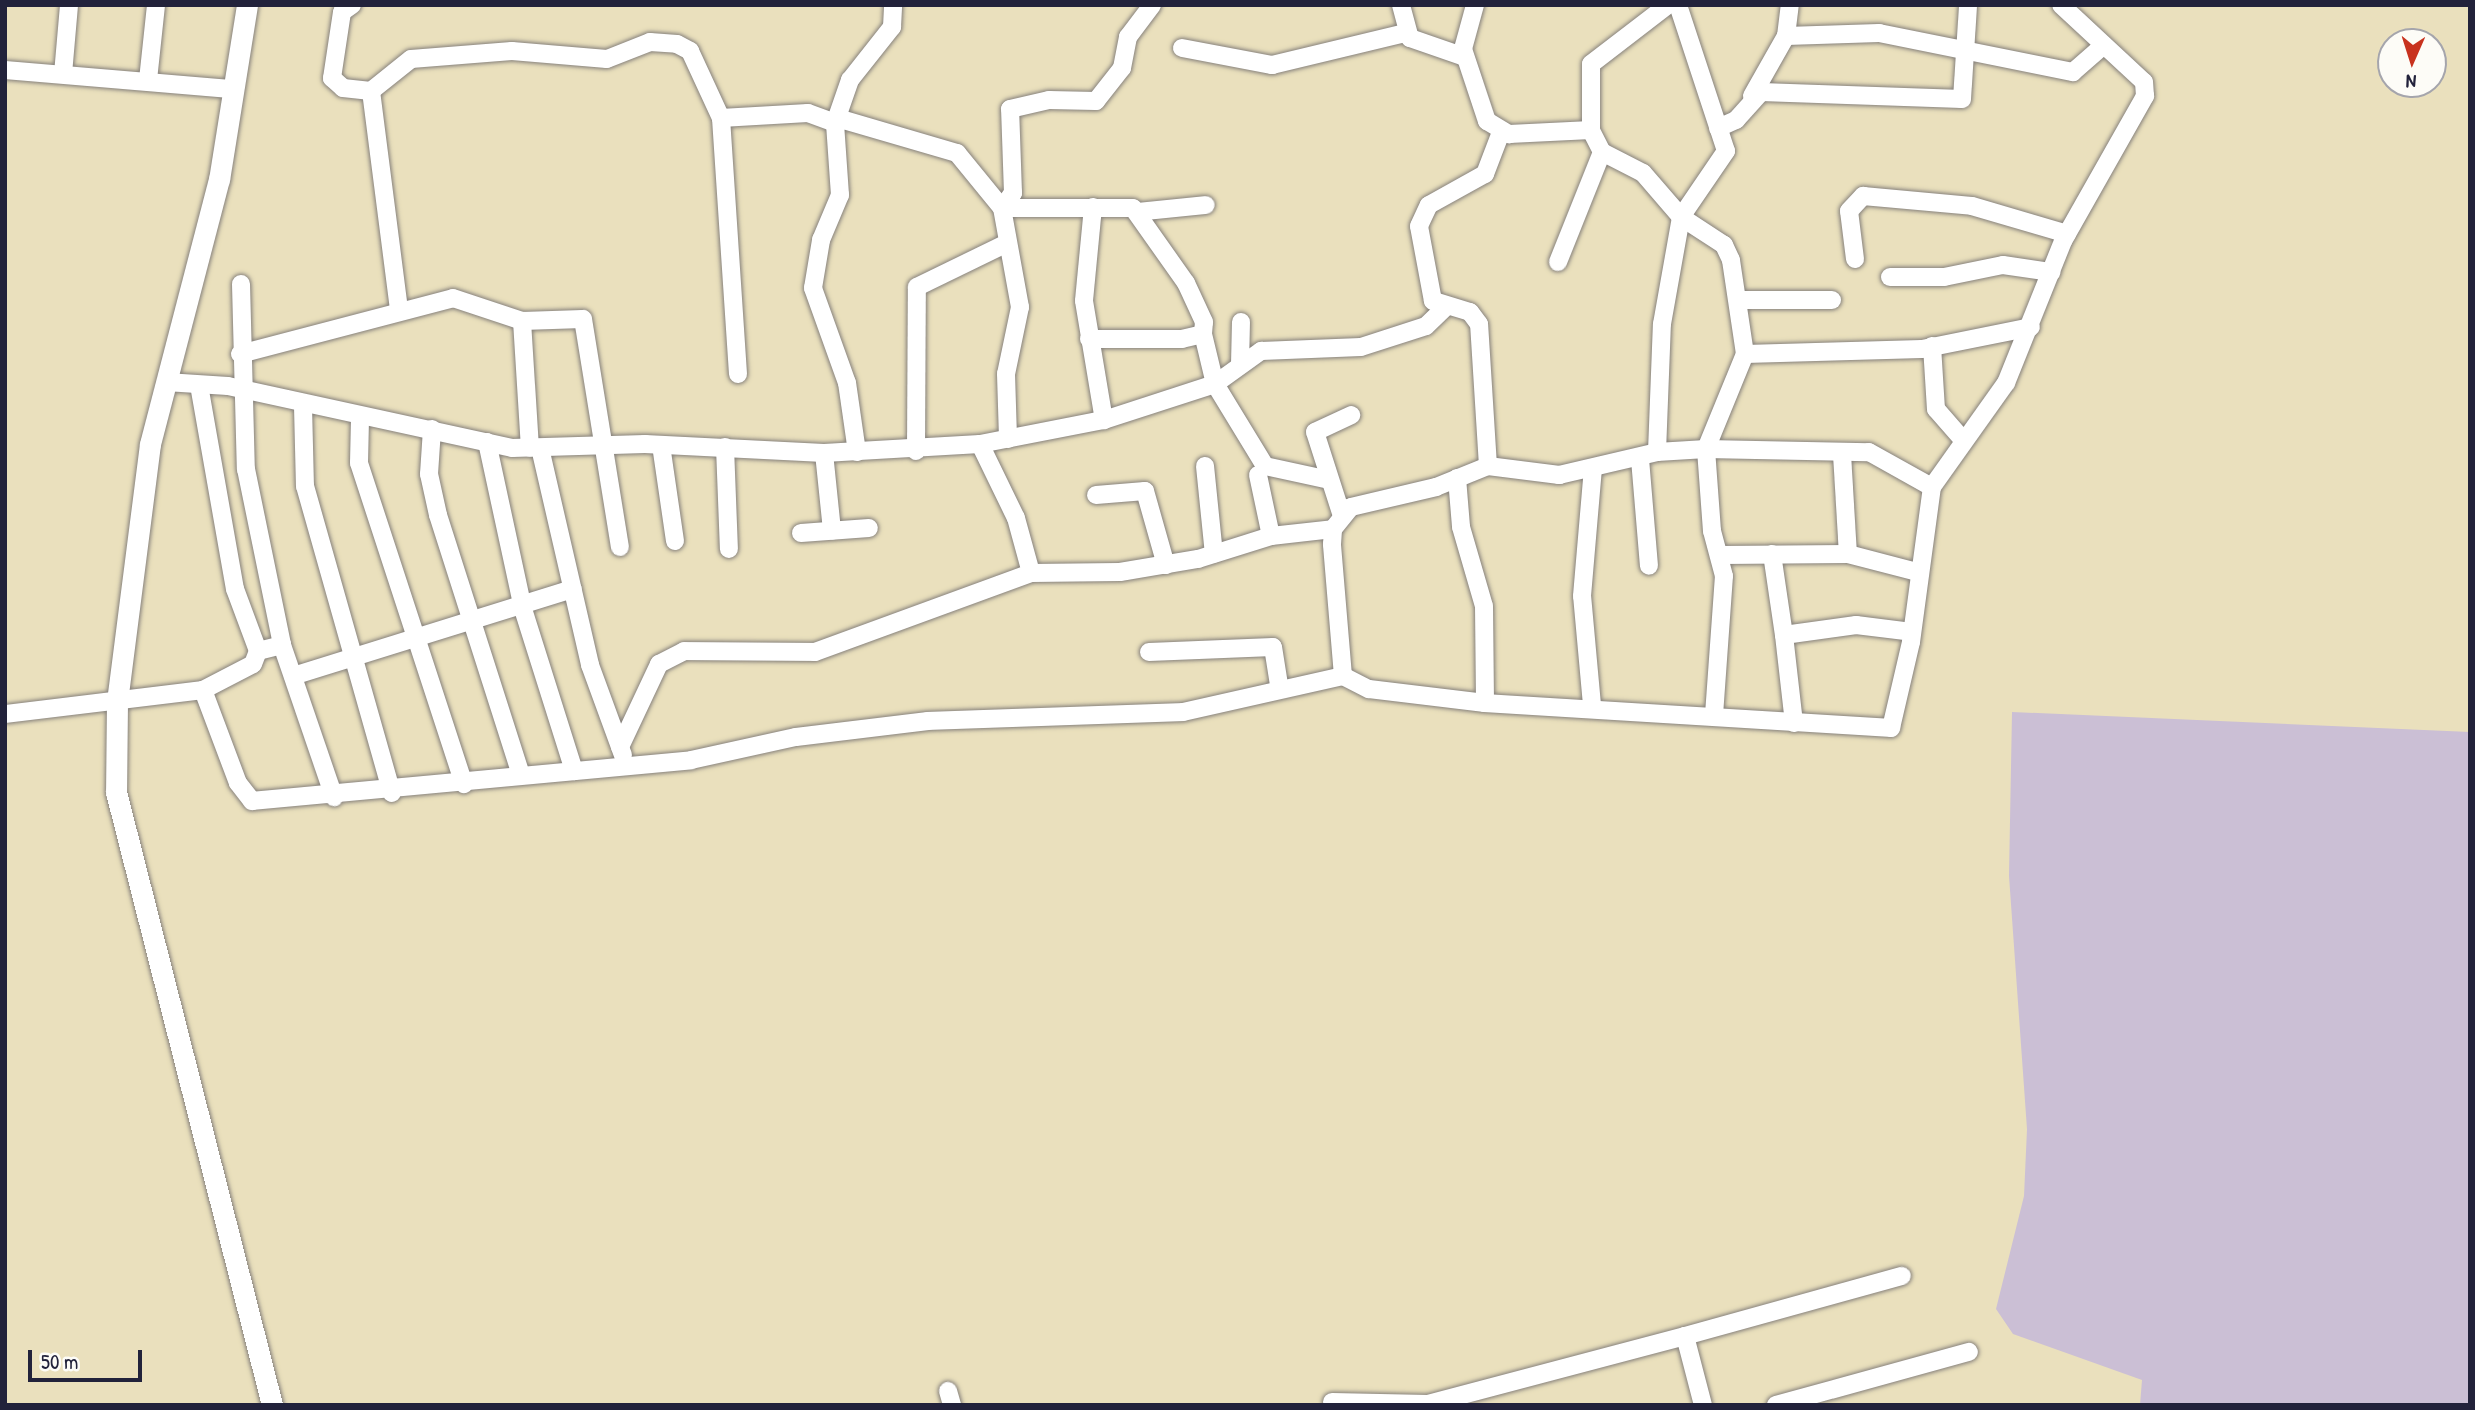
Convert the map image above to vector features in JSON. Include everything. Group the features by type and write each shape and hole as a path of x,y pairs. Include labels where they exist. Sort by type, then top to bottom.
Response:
{"street":[{"path":"63,74 69,5"},
{"path":"148,80 156,5"},
{"path":"247,5 219,179 150,444 117,702 116,792 272,1405"},
{"path":"352,5 342,12 332,78 343,88 371,91 411,59 512,51 607,59 650,42 677,44 690,51 721,118 738,374"},
{"path":"857,452 847,383 813,288 821,240 840,195 835,123 850,80 891,27 893,5"},
{"path":"1002,208 1013,193 1010,110 1049,100 1096,101 1122,68 1128,37 1152,5"},
{"path":"1401,5 1405,33"},
{"path":"1475,5 1465,57 1478,106 1500,132"},
{"path":"1668,5 1591,64 1591,130 1602,152 1643,173 1681,217 1724,245 1738,300 1745,354 1706,449 1712,531 1721,555 1714,715"},
{"path":"1657,452 1662,324 1681,217 1726,151 1678,5"},
{"path":"1718,128 1737,120 1752,96 1786,36 1790,5"},
{"path":"1752,96 1953,103 1964,88 1968,5"},
{"path":"203,690 238,783 252,801 392,793 521,775 625,765 928,721 1183,712 1279,686 1343,676 1369,689 1485,703 1592,705 1794,723 1891,728 1912,632 1917,572 1932,487 1963,440 2001,393 2031,327 2067,234 2145,96 2144,82 2061,5"},
{"path":"1182,48 1272,65 1405,33 1465,57"},
{"path":"1786,36 1879,33 2073,72 2104,45"},
{"path":"5,69 233,89"},
{"path":"371,91 399,311"},
{"path":"721,118 808,113 835,123 861,121 957,153 1002,208 1005,244 1020,307 1006,374 1008,439"},
{"path":"1500,132 1591,130"},
{"path":"1488,466 1479,324 1470,312 1446,307 1428,292 1422,211 1485,174 1500,132"},
{"path":"1558,262 1602,152"},
{"path":"1854,259 1849,211 1864,196 1972,206 2067,234"},
{"path":"1002,208 1093,206 1137,212 1206,205"},
{"path":"1093,206 1084,301 1104,420"},
{"path":"1137,212 1186,283 1203,334 1215,384 1246,444 1265,466 1329,480"},
{"path":"916,451 917,287 1005,244"},
{"path":"1890,277 1944,277 2003,265 2051,272"},
{"path":"241,284 239,389 246,469 282,645 334,797"},
{"path":"240,354 453,298 522,321 583,319 620,547"},
{"path":"1738,300 1832,300"},
{"path":"166,382 239,389 360,419 535,448 661,445 824,453 916,451 980,444 1104,420 1215,384 1240,365 1271,349 1361,347 1426,326 1446,307"},
{"path":"522,321 535,448 573,589 590,665 625,765"},
{"path":"1240,365 1241,322"},
{"path":"1745,354 1932,346 2031,327"},
{"path":"1089,340 1203,334"},
{"path":"1932,346 1936,409 1963,440"},
{"path":"5,714 203,690 253,664 258,651 234,589 199,384"},
{"path":"303,406 305,486 358,657 392,793"},
{"path":"1343,676 1337,521 1315,432 1351,415"},
{"path":"360,419 359,463 464,784"},
{"path":"432,429 429,474 468,624 521,775"},
{"path":"487,442 522,606 574,771"},
{"path":"980,444 1016,518 1031,573"},
{"path":"661,445 675,541"},
{"path":"725,447 729,549"},
{"path":"620,747 659,664 684,651 815,652 1031,573 1120,572 1214,554 1271,536 1337,521 1488,466 1559,475 1640,459 1657,452 1706,449 1842,454 1870,452 1932,487"},
{"path":"824,453 832,531"},
{"path":"1842,454 1848,554"},
{"path":"1640,459 1649,566"},
{"path":"1205,466 1214,554"},
{"path":"1592,705 1582,580 1593,468"},
{"path":"1258,475 1271,536"},
{"path":"1457,478 1461,527 1484,606 1485,703"},
{"path":"1096,495 1145,491 1166,565"},
{"path":"801,533 869,528"},
{"path":"1772,554 1794,723"},
{"path":"1721,555 1848,554 1917,572"},
{"path":"293,676 416,641 573,589"},
{"path":"1784,635 1856,625 1912,632"},
{"path":"258,651 282,645"},
{"path":"1149,652 1273,647 1279,686"},
{"path":"1332,1402 1428,1404 1902,1276"},
{"path":"1685,1336 1703,1405"},
{"path":"1776,1405 1969,1352"}],"shaded area":[{"path":"2012,712 2470,732 2470,1405 2140,1405 2142,1380 2013,1334 1996,1309 2024,1196 2027,1129 2009,876"}]}
